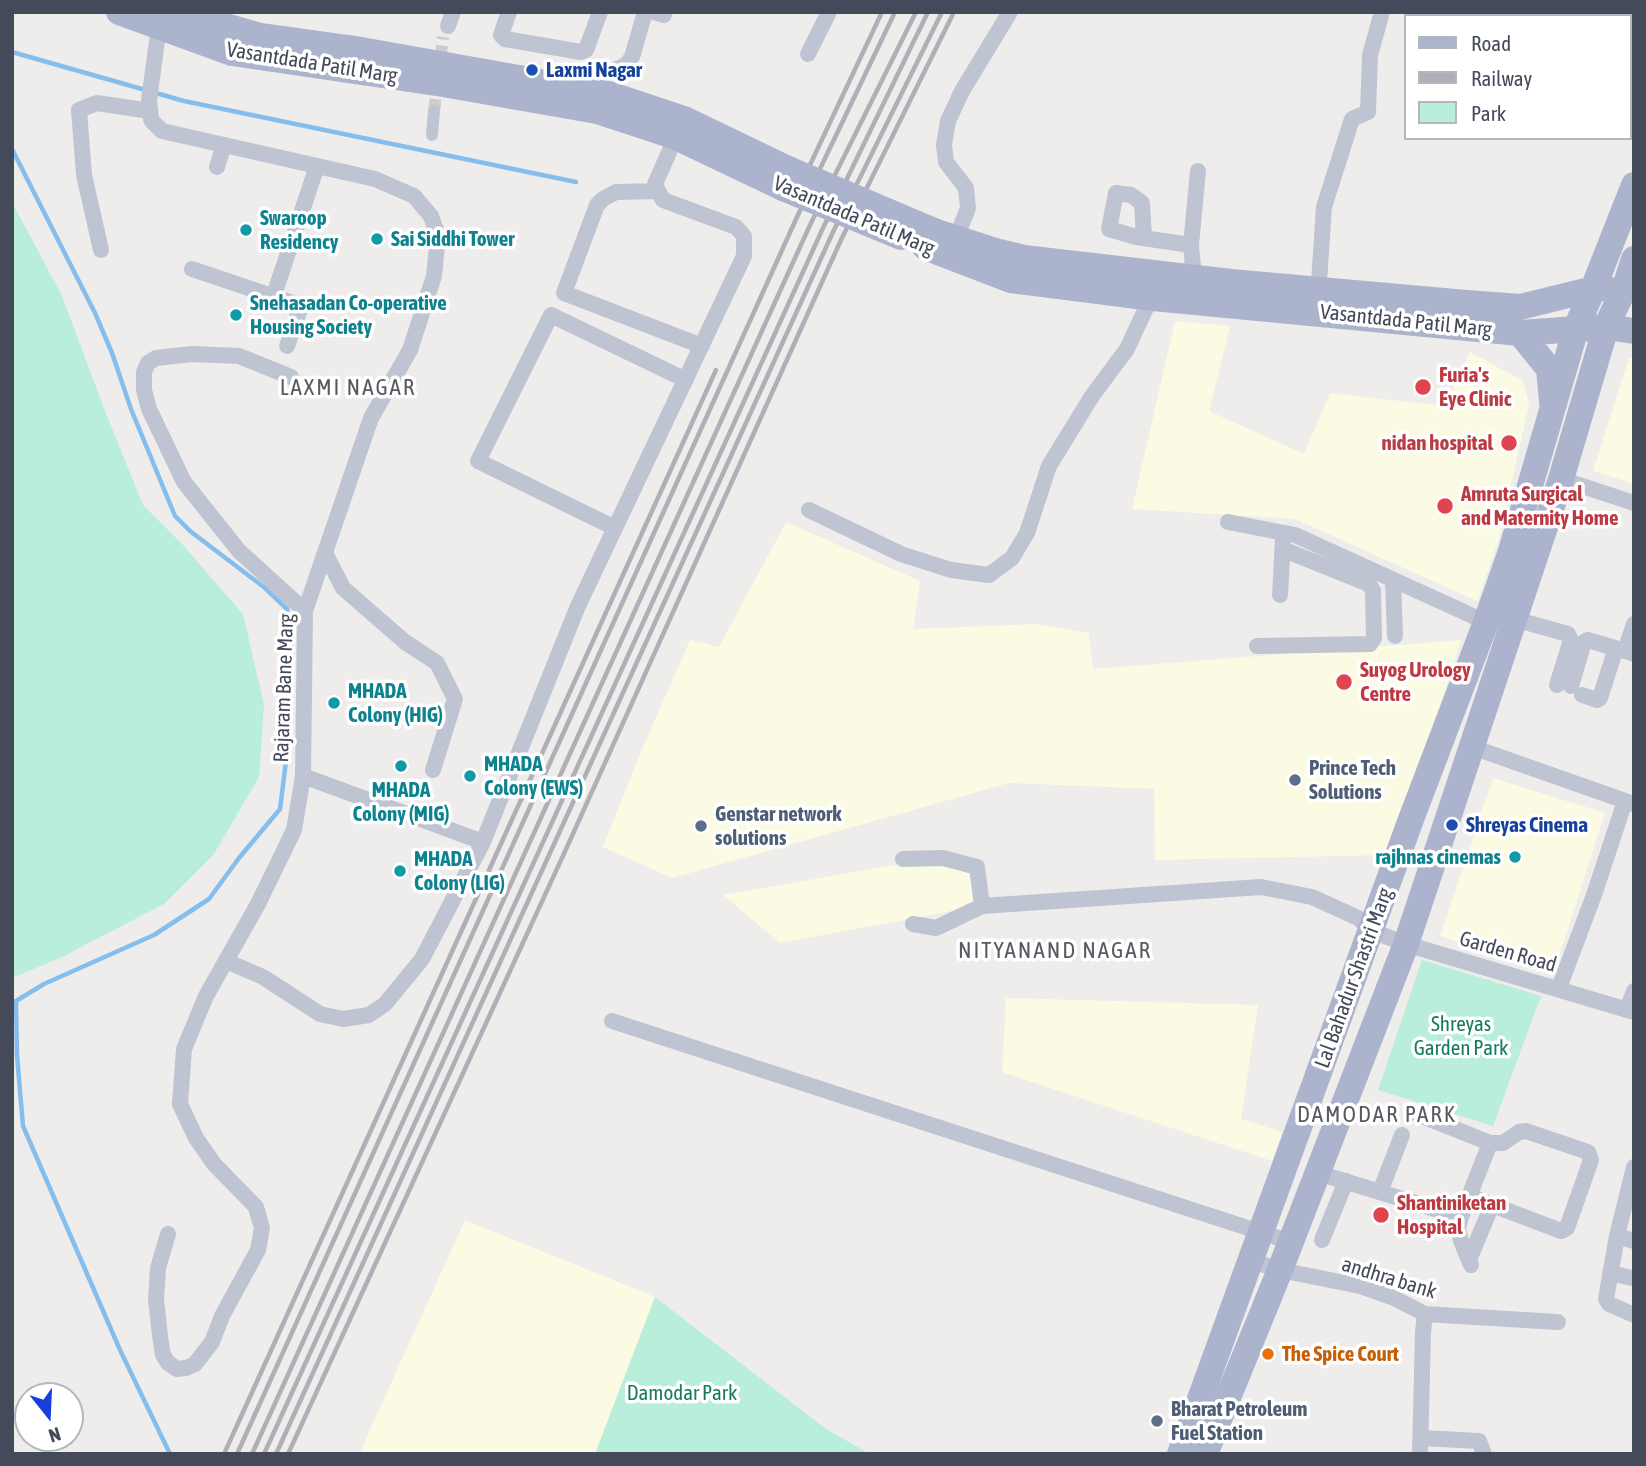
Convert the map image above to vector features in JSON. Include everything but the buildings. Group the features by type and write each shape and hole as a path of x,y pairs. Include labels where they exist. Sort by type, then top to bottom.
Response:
{"main road":[{"name":"Vasantdada Patil Marg","path":"119,12 166,17 260,36 361,50 516,87 609,94 786,178 928,236 1011,280 1154,286 1476,316 1520,333 1606,327 1634,331"},
{"name":"Lal Bahadur Shastri Marg","path":"1180,1454 1410,822 1486,622 1511,551 1576,328 1634,185"},
{"name":"Lal Bahadur Shastri Marg","path":"1205,1454 1280,1270 1406,944 1561,479 1606,327 1629,288 1634,259"},
{"name":"Vasantdada Patil Marg","path":"1154,286 1194,278 1229,293"},
{"name":"Vasantdada Patil Marg","path":"1476,316 1593,289 1629,288"},
{"path":"1520,333 1549,369 1553,413"}],"street":[{"path":"509,12 501,35 505,39 581,52 586,50 600,12"},
{"path":"615,71 626,65 632,57 645,12"},
{"path":"808,54 829,12"},
{"path":"928,236 968,208 966,188 946,162 944,145 948,121 962,91 1010,12"},
{"path":"1317,301 1324,207 1352,119 1368,112 1370,55 1382,12"},
{"path":"102,250 84,175 79,110 97,103 150,111 149,100 166,17"},
{"name":"Rajaram Bane Marg","path":"150,111 151,120 162,131 375,179 414,196 431,216 438,236 434,276 410,350 371,418 305,611 303,776 294,830 258,904 206,996 184,1049 180,1104 196,1138 214,1164 256,1207 262,1228 258,1250 222,1317 212,1342 195,1364 177,1369 168,1363 163,1354 156,1299 158,1268 168,1234"},
{"path":"432,135 434,111"},
{"path":"226,961 263,977 320,1014 343,1019 369,1015 385,1004 422,959 483,842 578,606 744,256 744,236 736,227 663,200 658,191 655,184 680,128"},
{"path":"217,167 224,145"},
{"path":"274,295 317,166"},
{"path":"1194,278 1191,245 1198,171"},
{"path":"658,191 616,192 597,205 564,293 702,346"},
{"path":"1144,238 1191,245"},
{"path":"192,269 296,302 300,309 287,346"},
{"path":"808,510 901,554 951,570 989,575 1012,558 1027,533 1049,466 1092,396 1127,349 1154,286"},
{"path":"615,528 478,461 551,315 686,380"},
{"path":"291,377 239,356 192,354 156,358 148,363 144,372 144,390 149,409 184,482 239,551 305,611"},
{"path":"1561,479 1634,503"},
{"path":"1228,522 1283,541 1368,584 1373,591 1374,638 1370,644 1257,646"},
{"path":"1283,541 1295,535 1486,622"},
{"path":"1280,595 1283,541"},
{"path":"325,553 343,588 405,642 437,663 455,699 433,770"},
{"path":"1393,580 1395,636"},
{"path":"1514,619 1568,634 1572,640 1570,689"},
{"path":"1570,689 1597,700 1600,698 1625,651 1634,624"},
{"path":"1570,689 1584,642 1588,640 1625,651"},
{"path":"1472,747 1629,802 1559,988"},
{"path":"303,776 483,842"},
{"path":"903,859 943,858 977,867 982,906 936,928 913,925"},
{"name":"Garden Road","path":"982,906 1261,887 1312,897 1358,918 1372,931 1406,944 1559,988 1632,1003"},
{"path":"612,1021 1291,1242"},
{"path":"1417,1114 1490,1143 1503,1143 1519,1132 1527,1131 1588,1152 1591,1160 1567,1228 1561,1231 1469,1196"},
{"path":"1380,1192 1402,1135"},
{"path":"1490,1143 1458,1228 1471,1264 1492,1205"},
{"path":"1633,1315 1608,1304 1606,1299 1617,1236 1631,1188 1634,1167"},
{"path":"1318,1173 1461,1217"},
{"path":"1322,1240 1346,1181"},
{"path":"1617,1236 1634,1241"},
{"name":"andhra bank","path":"1252,1261 1280,1270 1360,1286 1394,1298 1425,1314 1559,1322"},
{"path":"1610,1273 1632,1278"},
{"path":"1425,1314 1421,1446 1479,1441 1484,1454"}],"shaded area":[{"path":"1175,321 1230,326 1209,411 1304,454 1330,393 1445,406 1470,352 1523,381 1529,404 1499,539 1477,601 1295,519 1132,509"},
{"path":"1629,358 1634,359 1634,484 1593,471"},
{"path":"786,522 920,581 913,629 1036,624 1089,633 1093,669 1461,640 1388,855 1155,860 1154,789 1009,783 672,878 603,847 690,640 719,647"},
{"name":"rajhnas cinemas","path":"1493,778 1605,813 1554,972 1440,936"},
{"path":"911,862 979,864 979,906 780,943 723,895"},
{"path":"1006,998 1258,1005 1241,1119 1282,1132 1272,1161 1002,1072"},
{"path":"465,1220 655,1297 595,1454 359,1454"}],"green space":[{"path":"12,202 62,296 143,505 182,544 243,614 264,705 259,777 214,854 164,904 62,957 12,978"},
{"name":"Shreyas Garden Park","path":"1422,960 1541,996 1493,1126 1378,1090"},
{"name":"Damodar Park","path":"655,1297 826,1429 870,1454 595,1454"}],"waterway":[{"path":"12,52 184,101 576,182"},
{"path":"12,149 95,313 175,516 190,531 265,588 287,609 292,634 286,761 280,809 209,899 154,935 44,984 16,1001 23,1126 120,1350 170,1454"}],"tunnel":[{"path":"434,111 443,37"}],"railway":[{"path":"793,201 882,12"},
{"path":"237,1454 797,217 895,12"},
{"path":"252,1454 810,225 916,12"},
{"path":"264,1454 823,228 928,12"},
{"path":"276,1454 833,232 942,12"},
{"path":"288,1454 567,847 841,240 954,12"},
{"path":"224,1454 716,370"}],"place":[{"name":"Laxmi Nagar","path":"532,70"},
{"name":"Swaroop Residency","path":"246,230"},
{"name":"Sai Siddhi Tower","path":"377,239"},
{"name":"Snehasadan Co-operative Housing Society","path":"236,315"},
{"name":"Furia's Eye Clinic","path":"1423,387"},
{"name":"nidan hospital","path":"1509,443"},
{"name":"Amruta Surgical and Maternity Home","path":"1445,506"},
{"name":"Suyog Urology Centre","path":"1344,682"},
{"name":"MHADA Colony (HIG)","path":"334,703"},
{"name":"MHADA Colony (MIG)","path":"401,766"},
{"name":"MHADA Colony (EWS)","path":"470,776"},
{"name":"Prince Tech Solutions","path":"1295,780"},
{"name":"Shreyas Cinema","path":"1452,825"},
{"name":"Genstar network solutions","path":"701,826"},
{"name":"rajhnas cinemas","path":"1515,857"},
{"name":"MHADA Colony (LIG)","path":"400,871"},
{"name":"Shantiniketan Hospital","path":"1381,1215"},
{"name":"The Spice Court","path":"1268,1354"},
{"name":"Bharat Petroleum Fuel Station","path":"1157,1421"}],"district":[{"name":"LAXMI NAGAR","path":"348,388"},
{"name":"NITYANAND NAGAR","path":"1055,951"},
{"name":"DAMODAR PARK","path":"1377,1115"}]}
